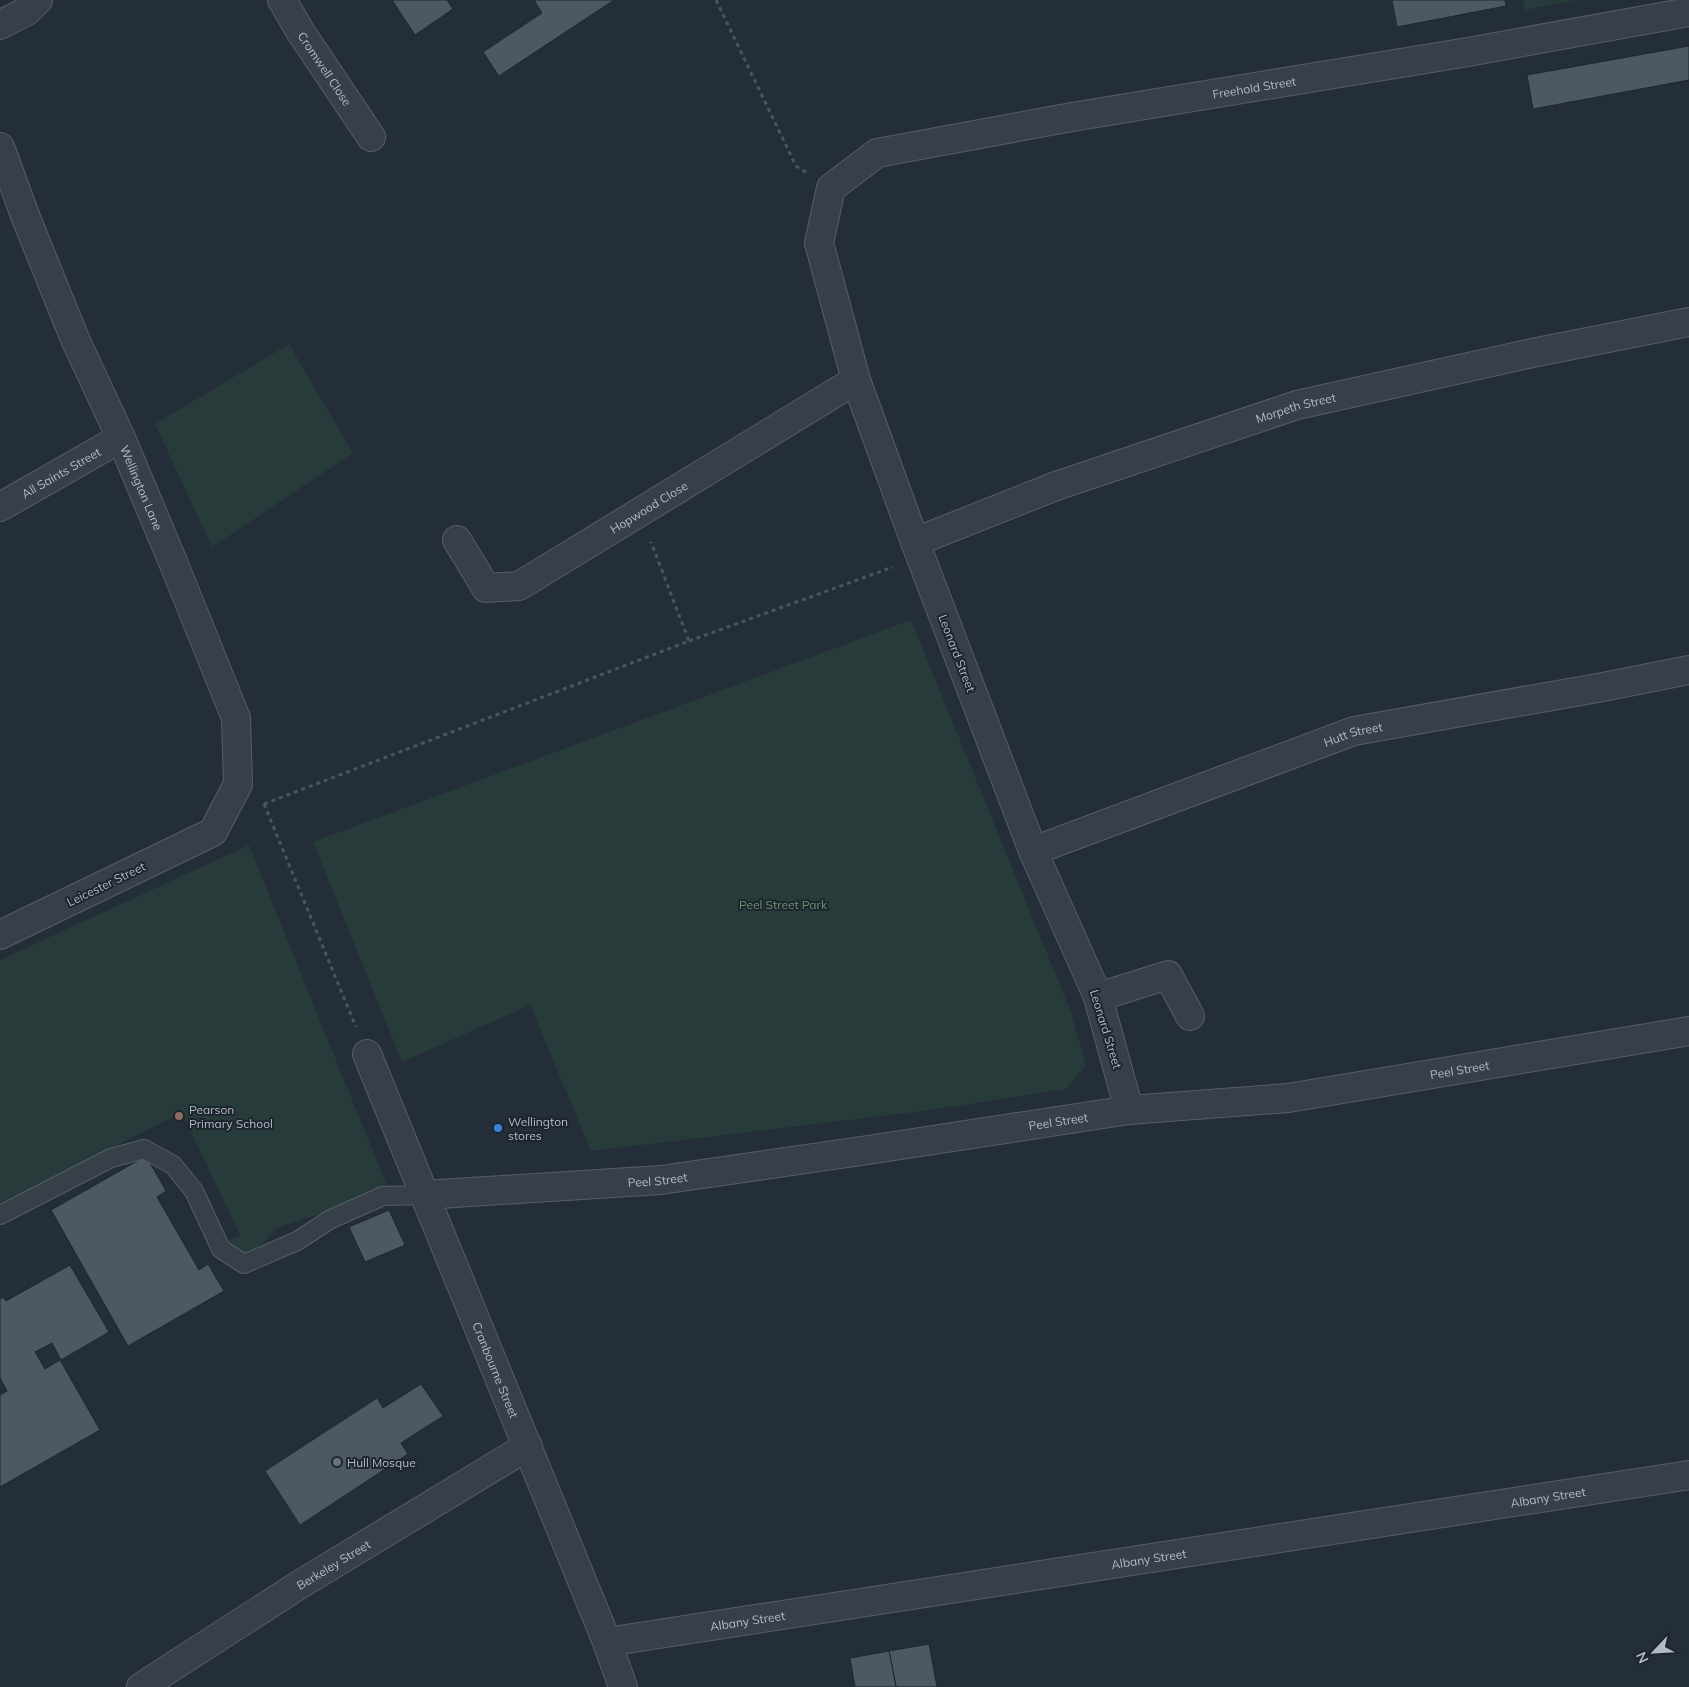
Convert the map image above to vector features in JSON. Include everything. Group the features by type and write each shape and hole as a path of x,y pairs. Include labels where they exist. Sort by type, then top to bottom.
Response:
{"street":[{"path":"0,25 27,11 38,0"},
{"name":"Cromwell Close","path":"282,0 300,32 371,137"},
{"name":"Freehold Street","path":"831,188 877,153 1072,117 1468,52 1689,12"},
{"name":"Wellington Lane","path":"0,147 26,218 75,339 121,438 236,718 238,784 213,832"},
{"name":"Leonard Street","path":"831,188 819,243 856,380 1033,851 1098,998 1129,1110"},
{"name":"Morpeth Street","path":"918,549 1056,486 1297,406 1532,353 1689,322"},
{"name":"Hopwood Close","path":"457,540 486,588 519,586 856,380"},
{"name":"All Saints Street","path":"0,507 121,438"},
{"name":"Hutt Street","path":"1033,851 1354,731 1689,670"},
{"name":"Leicester Street","path":"0,935 213,832"},
{"path":"1098,998 1168,975 1190,1016"},
{"name":"Peel Street","path":"424,1195 661,1180 1129,1110 1288,1098 1689,1031"},
{"name":"Cranbourne Street","path":"367,1054 528,1446 607,1642 623,1687"},
{"name":"Berkeley Street","path":"141,1687 300,1585 528,1446"},
{"name":"Albany Street","path":"607,1642 1689,1476"}],"lane":[{"path":"0,1215 111,1158 144,1149 173,1165 194,1191 221,1249 244,1264 297,1241 331,1219 383,1196 424,1195"}],"path":[{"path":"716,0 796,166 831,188"},
{"path":"639,513 689,641"},
{"path":"264,804 689,641 918,549"},
{"path":"238,784 264,804 367,1054"}],"green space":[{"path":"1523,0 1575,0 1525,10"},
{"path":"289,344 353,453 212,547 155,424"},
{"name":"Peel Street Park","path":"911,620 1071,1012 1086,1065 1066,1089 931,1110 591,1151 530,1005 402,1062 313,842"},
{"path":"249,845 389,1191 277,1228 262,1244 245,1256 220,1244 240,1235 182,1113 0,1203 0,960"}],"building":[{"path":"392,0 447,0 453,9 415,35"},
{"path":"534,0 614,0 499,76 483,52 542,13"},
{"path":"1392,0 1505,0 1506,6 1397,27"},
{"path":"1689,46 1689,80 1533,109 1527,75"},
{"path":"146,1156 166,1191 157,1197 199,1270 208,1264 224,1291 128,1346 51,1210"},
{"path":"389,1210 405,1245 365,1262 349,1227"},
{"path":"70,1265 109,1332 61,1360 52,1343 35,1352 45,1369 60,1360 100,1430 0,1487 0,1395 7,1391 0,1378 0,1299 3,1297 6,1301"},
{"name":"Hull Mosque","path":"421,1384 443,1416 401,1443 408,1454 300,1525 265,1471 377,1398 383,1408"},
{"path":"929,1644 937,1687 896,1687 889,1651"},
{"path":"889,1651 896,1687 855,1687 850,1658"}],"place":[{"name":"Pearson Primary School","path":"179,1116"},
{"name":"Wellington stores","path":"498,1128"},
{"name":"Hull Mosque","path":"337,1462"}]}
